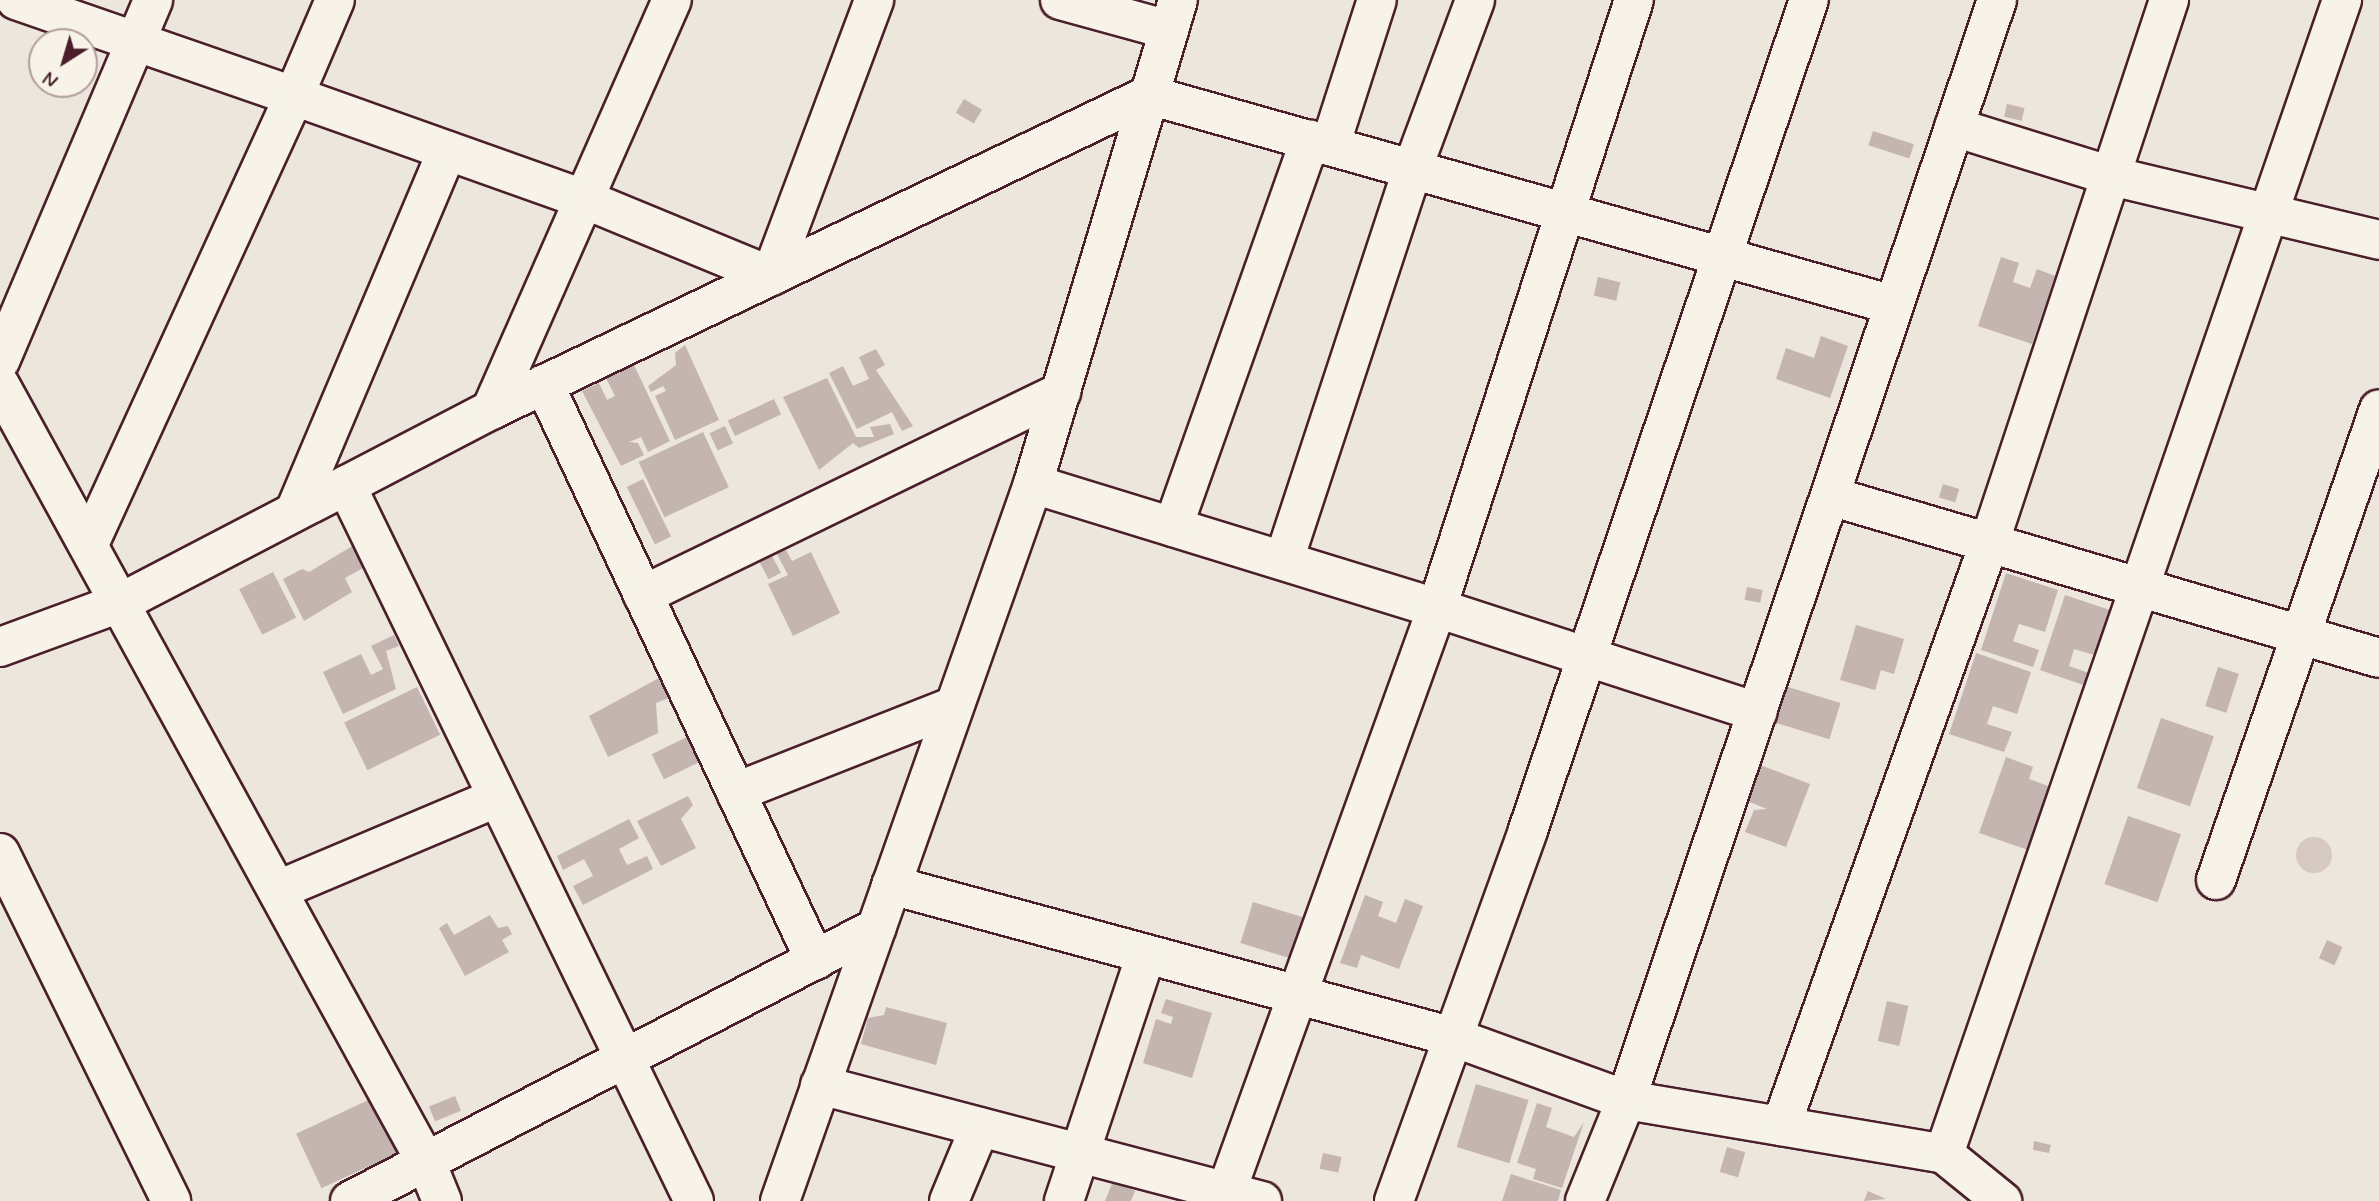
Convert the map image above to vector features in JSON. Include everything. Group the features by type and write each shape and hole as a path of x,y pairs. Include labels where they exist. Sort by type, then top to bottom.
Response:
{"street":[{"path":"16,0 137,37 584,199 772,276"},
{"path":"0,362 153,0"},
{"path":"89,544 294,96 335,0"},
{"path":"491,410 672,0"},
{"path":"772,276 874,0"},
{"path":"780,1201 952,707 1033,484 1173,15 1060,0"},
{"path":"1173,527 1377,0"},
{"path":"1283,560 1413,167 1475,0"},
{"path":"820,1085 1077,1152 1237,1198 1299,996 1437,608 1563,211 1634,0"},
{"path":"1394,1201 1450,1036 1528,830 1810,0"},
{"path":"1585,1201 1626,1100 1997,0"},
{"path":"1781,1126 1990,541 2169,0"},
{"path":"1944,1154 2141,590 2342,0"},
{"path":"0,647 122,602 491,410 1149,95 1413,167 1893,305"},
{"path":"1954,127 2111,176 2379,240"},
{"path":"295,511 447,151"},
{"path":"544,384 815,960"},
{"path":"0,385 122,602 426,1161 442,1201"},
{"path":"643,594 1061,392"},
{"path":"2216,880 2379,409"},
{"path":"1033,484 1437,608 1758,712"},
{"path":"346,485 622,1060 694,1201"},
{"path":"1830,496 1990,541 2141,590 2300,637 2379,658"},
{"path":"736,792 952,707"},
{"path":"278,890 496,798"},
{"path":"0,853 171,1201"},
{"path":"891,885 1450,1036 1626,1100 1944,1154 2002,1201"},
{"path":"350,1201 876,928"},
{"path":"1064,1201 1077,1152 1146,954"},
{"path":"949,1201 980,1127"}],"shaded area":[{"path":"2314,837 2327,842 2332,855 2327,868 2314,873 2301,868 2296,855 2301,842"}],"building":[{"path":"964,99 982,110 974,124 956,113"},
{"path":"2007,104 2025,108 2022,121 2004,117"},
{"path":"1873,131 1914,144 1909,159 1868,145"},
{"path":"2001,257 2019,263 2013,282 2030,288 2037,269 2055,276 2032,344 1978,326"},
{"path":"1598,277 1620,282 1616,301 1594,296"},
{"path":"1821,336 1848,346 1830,398 1776,379 1786,348 1814,358"},
{"path":"685,345 719,420 675,440 655,396 666,391 663,386 651,392 648,386 676,365 675,353"},
{"path":"876,349 885,365 876,370 913,426 902,431 892,412 857,429 829,373 843,366 853,386 869,379 859,357"},
{"path":"634,365 670,441 648,452 641,437 629,442 638,443 644,455 621,466 582,391 599,383 607,400 615,396 606,378"},
{"path":"827,378 856,437 874,437 870,427 890,424 894,434 859,448 853,443 819,470 783,397"},
{"path":"774,399 781,414 735,436 728,421"},
{"path":"725,426 733,443 718,450 710,433"},
{"path":"703,432 729,487 664,517 639,462"},
{"path":"643,479 671,537 655,544 627,487"},
{"path":"1943,484 1959,489 1955,502 1939,497"},
{"path":"354,545 365,567 345,578 352,592 304,621 283,579 302,569 309,572"},
{"path":"786,550 792,561 811,552 840,613 793,636 768,584 788,575 777,554"},
{"path":"772,556 781,573 769,579 760,563"},
{"path":"273,572 296,617 262,635 239,589"},
{"path":"2006,573 2058,590 2045,632 2019,624 2013,641 2039,650 2033,667 1981,650"},
{"path":"1747,587 1763,590 1760,603 1745,600"},
{"path":"2065,595 2113,611 2098,656 2074,649 2069,666 2092,674 2089,687 2040,670"},
{"path":"1856,625 1904,639 1894,674 1881,670 1875,690 1840,680"},
{"path":"394,635 399,646 386,651 396,689 343,714 323,672 361,654 371,675 383,669 371,646"},
{"path":"1976,653 2031,672 2017,714 1993,706 1987,724 2012,732 2004,752 1949,734"},
{"path":"2218,667 2239,674 2226,713 2205,706"},
{"path":"659,678 669,698 656,703 658,733 608,757 589,716"},
{"path":"1785,686 1840,703 1829,739 1774,722"},
{"path":"417,687 440,735 367,770 344,723"},
{"path":"2161,718 2214,736 2190,806 2137,788"},
{"path":"693,734 705,759 664,779 652,754"},
{"path":"2006,757 2033,767 2029,779 2048,786 2040,854 1979,833"},
{"path":"1760,765 1810,784 1786,847 1745,832 1754,810 1767,809 1747,801"},
{"path":"688,796 693,805 681,819 696,848 661,866 637,821"},
{"path":"2128,816 2181,834 2158,902 2105,884"},
{"path":"629,819 639,838 619,849 627,865 647,856 653,869 583,905 573,886 593,876 584,859 563,870 557,856"},
{"path":"1365,895 1383,902 1378,916 1396,923 1405,899 1423,906 1399,969 1361,955 1357,968 1340,963"},
{"path":"1253,902 1304,917 1291,959 1240,943"},
{"path":"490,915 498,928 508,926 512,934 502,940 509,952 465,976 439,928 447,923 454,935"},
{"path":"2327,940 2343,947 2334,965 2319,958"},
{"path":"1166,999 1212,1013 1192,1078 1143,1063 1156,1019 1171,1024 1173,1017 1161,1013"},
{"path":"1887,1001 1908,1006 1899,1046 1878,1041"},
{"path":"886,1007 947,1023 936,1065 861,1044 868,1018 884,1015"},
{"path":"1476,1084 1529,1100 1509,1163 1457,1147"},
{"path":"455,1096 461,1111 435,1121 429,1106"},
{"path":"375,1097 400,1151 322,1188 296,1134"},
{"path":"1537,1103 1552,1108 1546,1127 1574,1137 1584,1122 1562,1188 1533,1179 1536,1169 1517,1163"},
{"path":"2034,1141 2051,1145 2049,1153 2033,1150"},
{"path":"1727,1147 1745,1152 1738,1177 1720,1172"},
{"path":"1323,1153 1342,1157 1338,1173 1320,1169"},
{"path":"1511,1174 1561,1190 1558,1201 1502,1201"},
{"path":"1113,1181 1135,1191 1131,1201 1105,1201"},
{"path":"1868,1191 1886,1199 1864,1201"}]}
